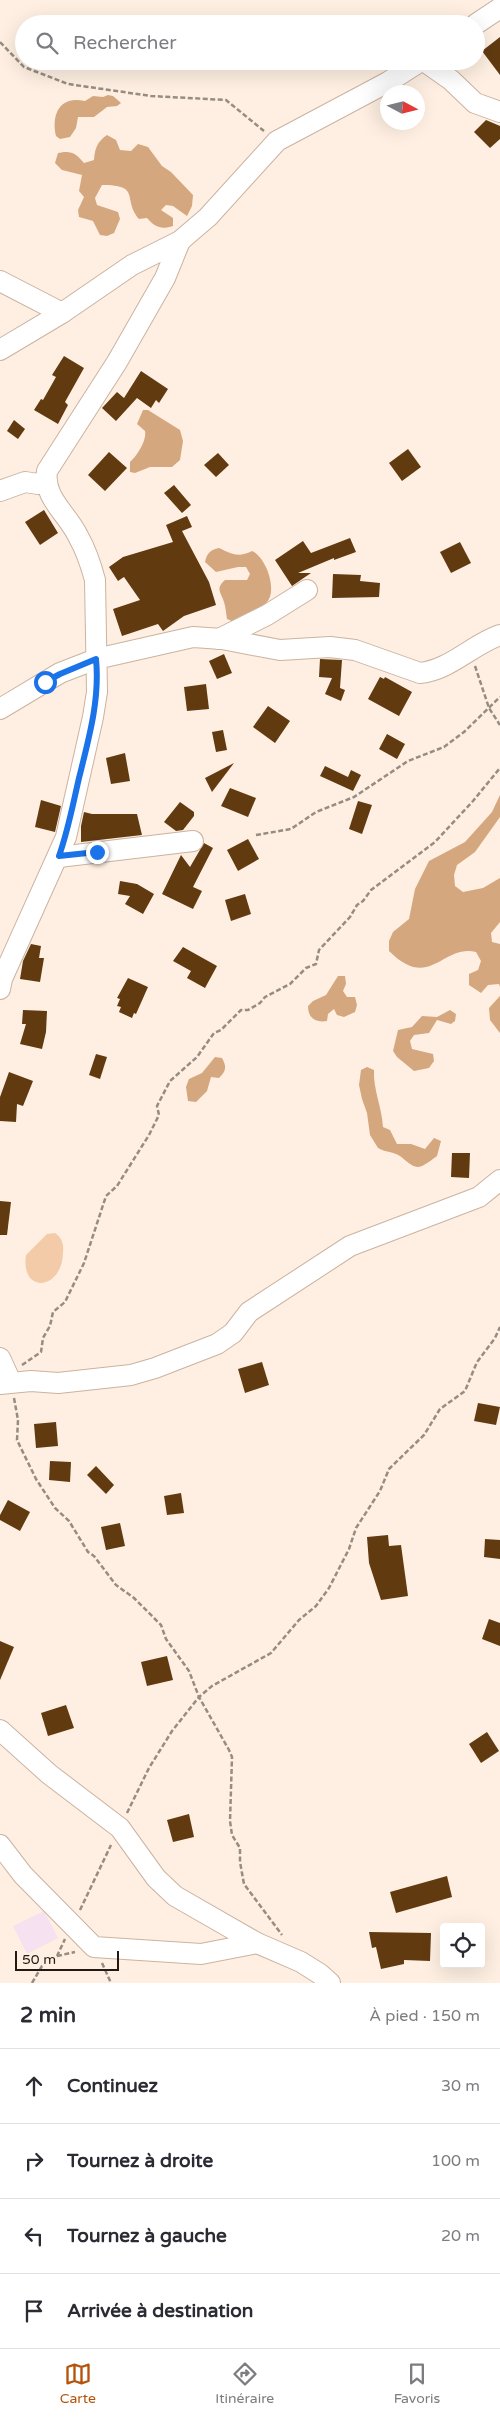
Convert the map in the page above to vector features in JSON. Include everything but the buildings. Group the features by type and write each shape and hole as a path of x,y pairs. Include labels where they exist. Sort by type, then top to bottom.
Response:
{"street":[{"path":"485,18 500,8"},
{"path":"0,350 62,313 132,265 180,241 208,217 277,141 407,70"},
{"path":"436,70 451,80 476,103 500,112"},
{"path":"0,990 2,979 66,837 93,717 98,679 95,580 90,562 78,534 51,498 45,481 47,471 117,362 164,278 180,241"},
{"path":"0,281 62,313"},
{"path":"0,490 25,482 38,484 45,481"},
{"path":"218,639 267,615 307,590"},
{"path":"0,709 60,674 96,659 193,637 218,639 280,650 330,647 355,650 420,673 428,672 449,663 472,648 500,635"},
{"path":"59,856 193,841"},
{"path":"10,1374 58,1383 132,1375 217,1344 233,1333 249,1312 350,1246 479,1197 500,1180"},
{"path":"0,1730 48,1774 120,1828 156,1878 170,1891 257,1942 301,1962 330,1983"},
{"path":"0,1844 23,1875 94,1947 202,1954 257,1942"}],"path":[{"path":"0,42 15,58"},
{"path":"32,70 68,84 151,96 226,100 277,141"},
{"path":"472,648 476,671 489,708 500,725"},
{"path":"256,835 291,829 316,812 354,797 408,761 444,747 464,732 500,697"},
{"path":"284,1939 244,1884 240,1862 240,1848 232,1835 230,1821 232,1757 199,1697 188,1671 166,1639 161,1625 134,1598 116,1585 94,1556 88,1552 69,1521 58,1511 36,1479 17,1440 18,1420 10,1374 41,1352 43,1338 50,1326 53,1312 65,1302 84,1263 106,1196 116,1186 150,1135 159,1115 157,1106 170,1081 198,1057 214,1033 221,1030 241,1010 248,1010 260,1003 265,997 290,984 306,968 316,964 319,950 350,917 357,905 363,902 371,890 435,842 474,801 500,768"},
{"path":"120,1828 149,1768 172,1731 199,1697 212,1686 271,1654 298,1620 316,1606 330,1588 349,1549 356,1528 380,1491 389,1469 424,1435 440,1408 465,1391 478,1362 495,1338 500,1327"}],"shaded area":[{"path":"93,96 103,97 113,96 121,103 117,106 107,107 94,117 78,117 76,128 70,137 60,139 56,136 56,114 64,104 76,100 85,101"},
{"path":"107,135 116,140 120,150 131,151 138,144 148,147 162,166 171,172 193,195 192,206 187,216 173,206 166,205 161,210 173,218 173,226 158,227 147,218 139,219 134,212 127,190 102,185 95,198 97,205 118,212 120,219 114,233 107,236 100,235 93,221 79,217 78,210 84,197 79,191 82,175 62,170 55,163 58,153 73,153 84,163 94,160 97,146"},
{"path":"143,410 148,410 180,430 183,441 180,460 172,467 150,467 135,473 130,472 130,462 136,456 145,435 145,431 137,424"},
{"path":"219,548 235,554 252,551 257,554 265,565 270,579 271,593 261,612 234,622 227,619 220,586 225,580 247,580 250,574 246,567 216,572 205,562 209,552"},
{"path":"500,795 500,817 475,852 457,865 454,875 455,886 463,892 483,888 500,878 500,922 491,933 492,942 500,944 500,987 499,984 488,985 481,993 469,985 469,974 478,970 481,961 476,952 464,951 426,967 415,967 403,962 389,951 389,941 393,932 409,919 415,889 429,861 465,842 492,812"},
{"path":"338,976 345,976 346,984 343,991 347,997 355,997 357,1005 355,1012 344,1017 337,1015 334,1009 328,1014 327,1021 313,1019 309,1014 308,1006 313,1001 326,995"},
{"path":"500,996 500,1033 490,1020 489,1008"},
{"path":"450,1010 456,1014 455,1021 451,1024 437,1020 429,1033 414,1035 410,1041 412,1049 433,1054 434,1061 429,1068 414,1071 397,1057 393,1051 398,1030 412,1027 422,1016 437,1017"},
{"path":"215,1057 222,1058 224,1061 225,1069 223,1073 219,1078 211,1077 207,1091 196,1102 188,1101 186,1087 189,1079 202,1073"},
{"path":"367,1067 374,1070 383,1127 390,1130 397,1144 411,1144 425,1149 434,1138 441,1141 437,1156 426,1164 418,1167 415,1166 398,1155 378,1148 370,1135 367,1113 359,1085 361,1070"},
{"path":"55,1233 63,1244 61,1266 56,1275 49,1281 35,1282 29,1276 26,1268 26,1255 47,1234"},
{"path":"44,1911 58,1938 27,1954 13,1926"}],"route":[{"path":"45,682 96,659 98,679 93,717 66,837 59,856 97,852"}]}
